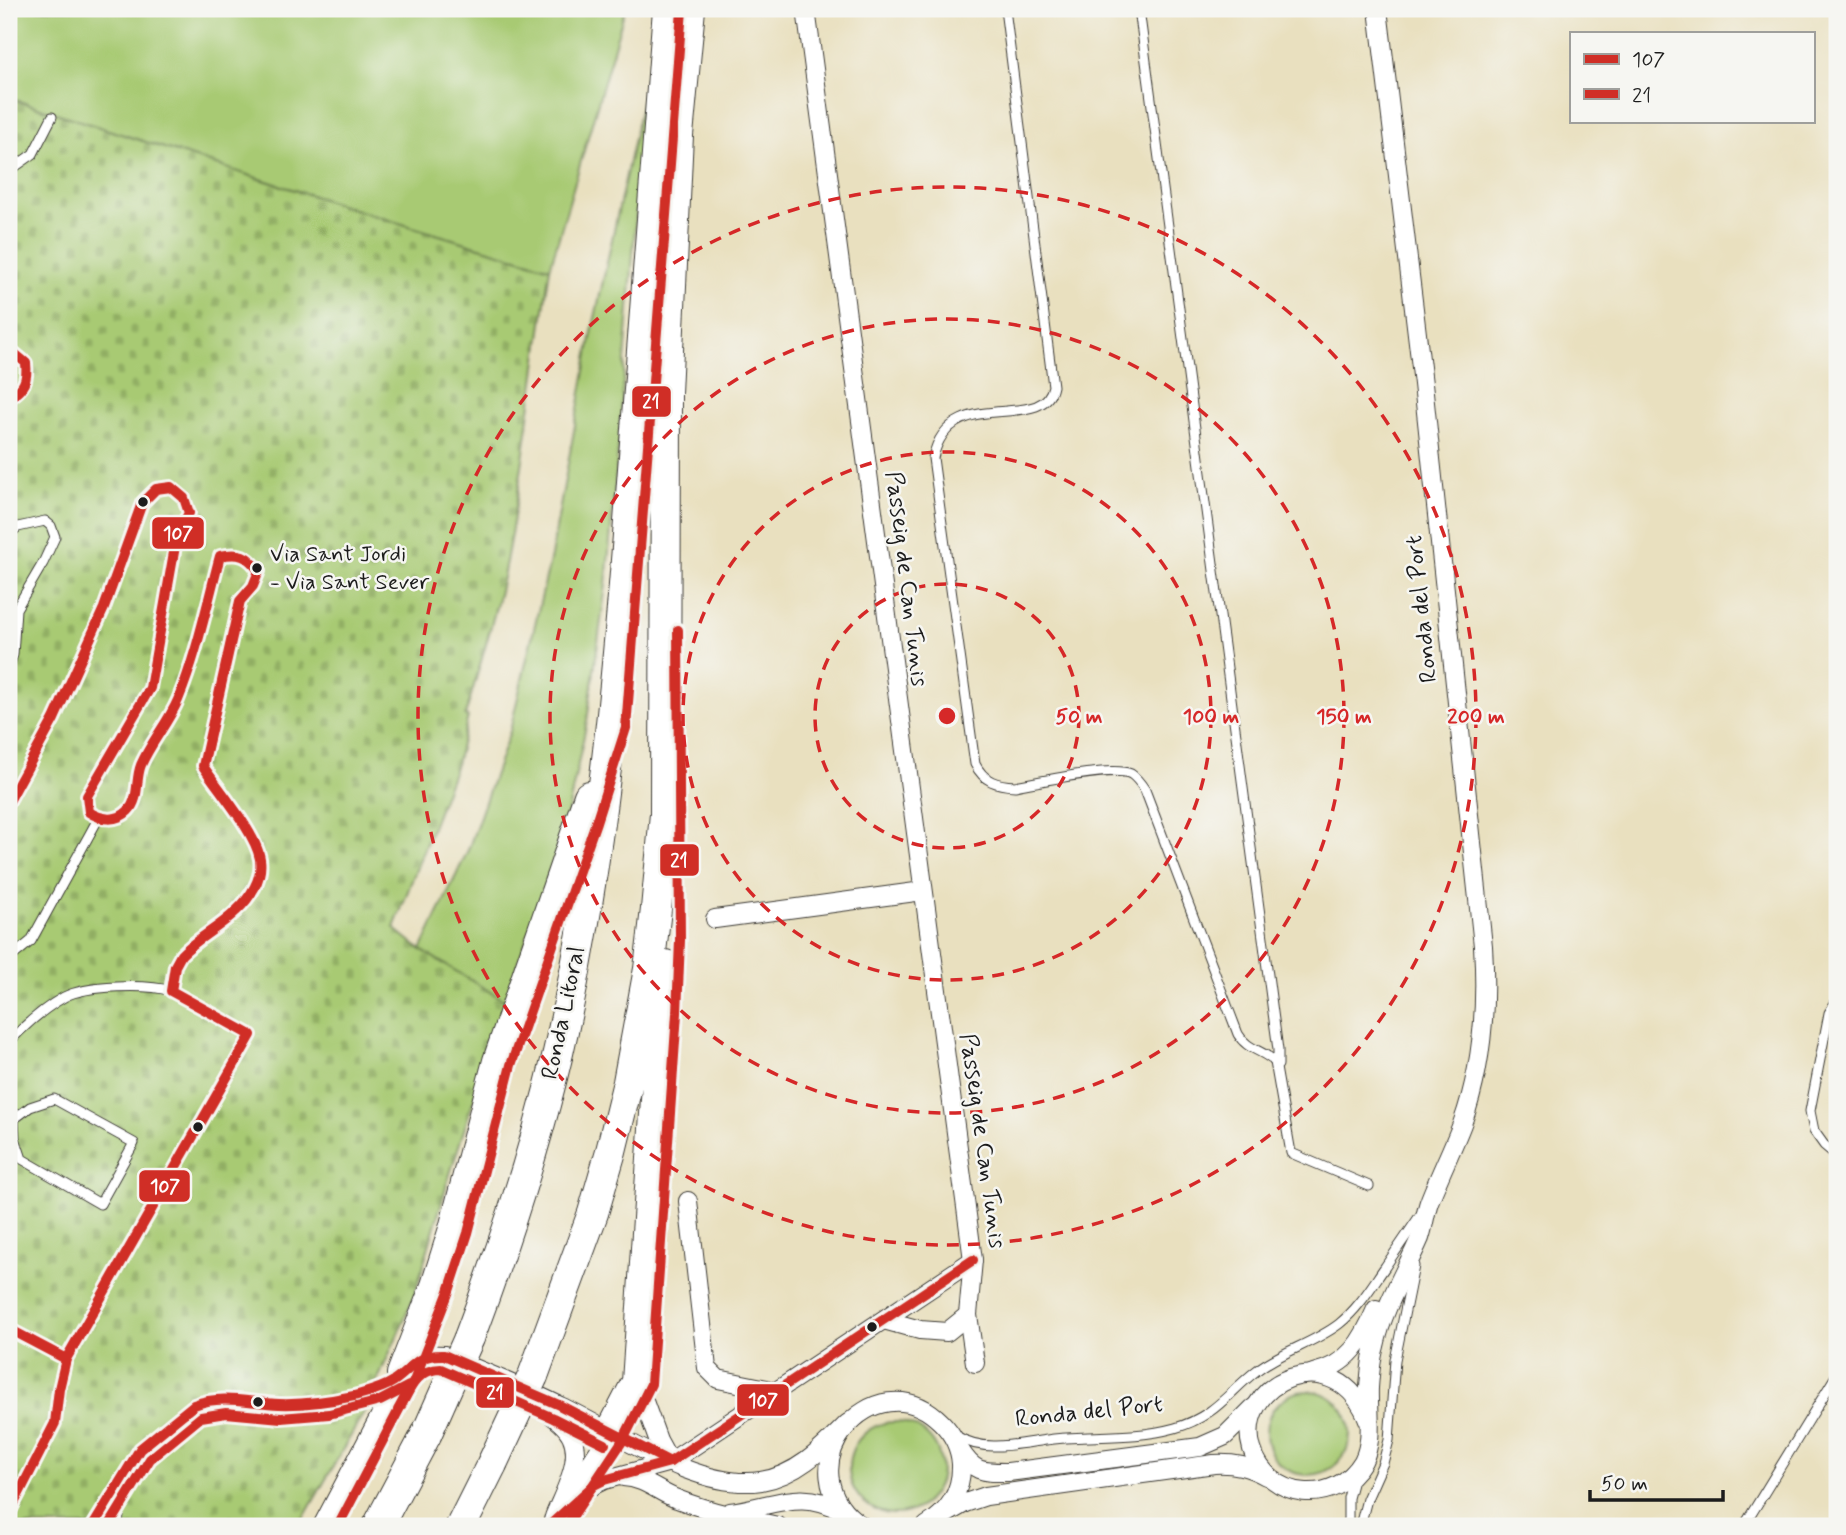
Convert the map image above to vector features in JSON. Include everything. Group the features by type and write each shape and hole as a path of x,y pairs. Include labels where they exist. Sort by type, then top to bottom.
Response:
{"highway":[{"name":"Ronda Litoral","path":"461,1526 533,1376 593,1213 628,1082 649,969 665,814 668,9"},
{"name":"Ronda Litoral","path":"378,1526 426,1435 469,1338 517,1205 558,1053 576,966 612,725 668,134 690,9"},
{"path":"402,1374 436,1286 454,1229 498,1061 612,725"},
{"path":"611,1432 637,1382 663,1012 666,939 665,814"}],"street":[{"name":"Passeig de Can Tunis","path":"806,9 973,1259 968,1315 975,1363"},
{"name":"Ronda del Port","path":"1378,9 1424,398 1485,980 1483,1041 1471,1097 1451,1152 1415,1233"},
{"path":"715,919 923,891"},
{"path":"688,1200 707,1368 718,1379 767,1389 772,1395"},
{"path":"1306,1374 1339,1365 1357,1346 1415,1233"},
{"path":"932,1523 965,1503 986,1496 1214,1464 1254,1468 1286,1488 1304,1493 1323,1492 1339,1485 1355,1473 1364,1457 1369,1440 1370,1368 1375,1344 1415,1233"},
{"path":"551,1523 594,1485 616,1476 670,1462 973,1259"},
{"path":"884,1320 920,1330 947,1332 968,1315"},
{"path":"322,1526 402,1374 411,1363 432,1354 444,1355 559,1405 670,1462 713,1479 729,1482 762,1481 798,1467 814,1456 858,1415 879,1404 915,1405 934,1415 954,1440 961,1470 958,1490 948,1508 932,1523"},
{"path":"1270,1478 1258,1463 1251,1446 1250,1428 1255,1410 1264,1395 1278,1383 1296,1375 1306,1374 1334,1379 1350,1389 1362,1404 1369,1422"},
{"path":"494,1378 561,1423 574,1440 573,1466 551,1523"},
{"path":"637,1382 658,1440 670,1462"},
{"name":"Ronda del Port","path":"954,1440 970,1465 984,1472 1008,1472 1199,1447 1225,1436 1264,1395"},
{"path":"847,1519 832,1490 829,1470 833,1447 848,1423"},
{"path":"551,1523 611,1432"},
{"path":"616,1476 645,1481 676,1499 720,1513 778,1526"},
{"path":"720,1513 806,1498 826,1502 847,1519 862,1526"}],"lane":[{"path":"1006,9 1053,386 1047,401 1035,408 964,417 946,430 935,448 934,470 972,755 979,773 993,783 1004,785 1016,786 1113,770 1131,774 1139,781 1145,790 1238,1034 1251,1049 1270,1057 1278,1068"},
{"path":"1139,9 1291,1153 1369,1186"},
{"path":"9,164 16,166 33,154 52,117"},
{"path":"9,349 26,363 29,379 22,391 9,398"},
{"path":"9,802 54,719 99,621 142,503 156,488 171,487 184,498 189,513 177,535 150,688 87,796 89,812 98,819 115,819 127,812 135,800 140,768 163,731 179,694 220,556 236,552 250,558 259,571 253,586 240,601 203,766 252,838 260,858 259,875 251,896 178,958 171,991"},
{"path":"9,534 18,527 45,521 51,526 55,537 16,609 13,655 9,665"},
{"path":"9,959 31,941 98,819"},
{"path":"9,1042 29,1022 66,996 108,987 158,987 171,991 251,1035 66,1359 55,1423 9,1513"},
{"path":"1837,1000 1829,1013 1810,1111 1814,1131 1837,1157"},
{"path":"54,1099 134,1143 100,1204 22,1159 12,1117 30,1107 54,1099"},
{"path":"1360,1526 1367,1499 1387,1452 1395,1360 1415,1233"},
{"name":"Ronda del Port","path":"954,1440 991,1447 1151,1432 1177,1428 1192,1422 1219,1405 1266,1363 1315,1339 1345,1319 1415,1233"},
{"path":"9,1329 66,1359"},
{"path":"93,1526 129,1464 141,1449 194,1405 204,1400 217,1398 296,1403 364,1393 391,1382 402,1374"},
{"path":"1744,1526 1837,1374"},
{"path":"117,1526 129,1464"},
{"path":"1348,1526 1348,1498 1355,1473"}],"green space":[{"path":"9,9 625,9 550,268 372,215 9,98"},
{"path":"646,83 606,585 587,721 565,826 505,1001 421,950 468,850 510,731 551,556 593,327"},
{"path":"9,98 372,215 550,268 516,504 498,599 465,716 468,717 456,764 394,928 421,950 505,1001 414,1297 362,1416 299,1526 9,1526"},
{"path":"1308,1391 1324,1394 1338,1403 1347,1417 1350,1433 1347,1449 1338,1463 1324,1472 1308,1475 1292,1472 1278,1463 1269,1449 1266,1433 1269,1417 1278,1403 1292,1394"},
{"path":"895,1422 921,1430 933,1442 941,1468 933,1494 921,1506 895,1514 869,1506 857,1494 849,1468 857,1442 869,1430"}],"transit line":[{"name":"21","path":"338,1526 414,1381 449,1291 468,1233 511,1065 626,728 682,10"},
{"name":"107","path":"9,349 26,363 25,379 18,391 9,398"},
{"name":"107","path":"9,801 54,719 104,608 142,503 156,489 171,487 184,498 189,513 177,535 150,688 87,796 89,812 99,817 114,818 124,815 132,806 141,765 174,708 185,683 220,556 233,554 247,558 259,571 253,586 240,601 203,766 252,837 260,859 259,874 251,894 241,906 181,955 175,966 171,991 251,1035 66,1359 55,1423 9,1513"},
{"name":"21","path":"566,1526 623,1440 651,1384 680,940 678,630"},
{"name":"107","path":"549,1526 594,1485 670,1462 973,1260"},
{"name":"107","path":"9,1329 66,1359"},
{"name":"107","path":"93,1526 140,1449 194,1405 215,1400 298,1404 354,1396 389,1384 416,1362 435,1355 444,1355 559,1405 670,1462"},
{"name":"21","path":"398,1410 419,1377 432,1370 441,1369 605,1444"},
{"name":"21","path":"109,1526 150,1459 201,1417 226,1413 281,1418 329,1414 380,1401 409,1386"}],"place":[{"name":"Via Sant Jordi - Via Sant Sever","path":"257,568"}]}
